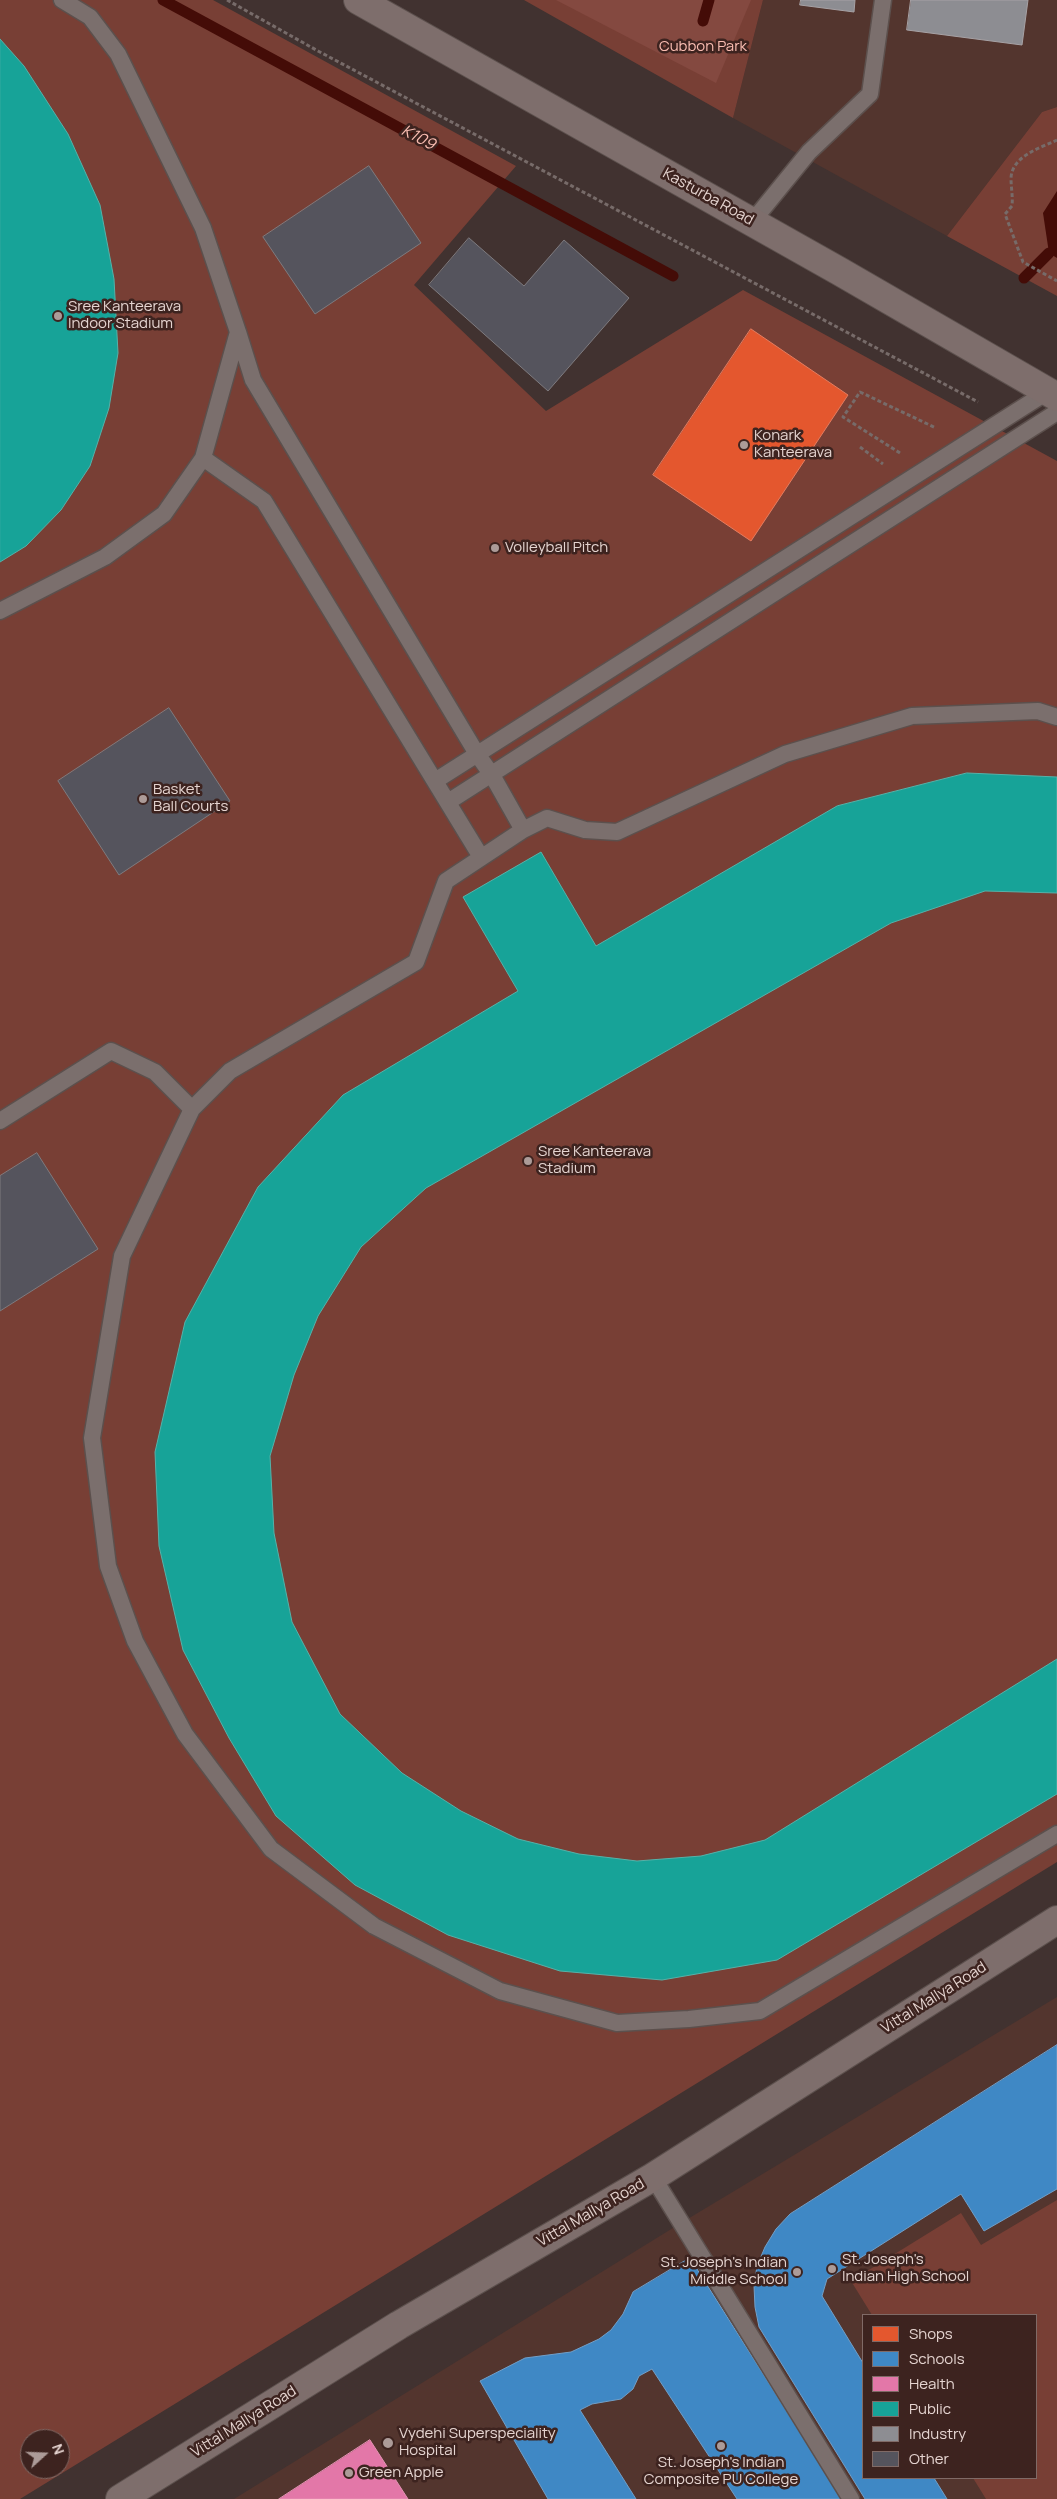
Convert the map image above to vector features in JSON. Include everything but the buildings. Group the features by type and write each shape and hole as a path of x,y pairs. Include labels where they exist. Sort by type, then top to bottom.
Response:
{"main road":[{"name":"Kasturba Road","path":"358,0 752,222 1054,401"},
{"name":"Vittal Mallya Road","path":"120,2499 398,2325 653,2177 1057,1920"}],"lane":[{"path":"62,0 90,17 118,54 202,228 253,380 477,754 492,775 523,830"},
{"path":"752,222 809,152 870,94 883,0"},
{"path":"0,611 105,557 164,514 204,458 238,332"},
{"path":"435,781 1006,417 1054,401"},
{"path":"448,802 492,775 1054,401"},
{"path":"204,458 264,501 481,858"},
{"path":"1057,717 1038,711 912,716 785,754 617,832 585,830 547,818 523,830 446,881 416,962 230,1071 192,1109 122,1256 92,1438 108,1566 135,1641 185,1734 271,1850 374,1926 500,1991 618,2023 688,2019 760,2011 1057,1834"},
{"path":"0,1121 111,1051 155,1072 192,1109"},
{"path":"653,2177 850,2499"}],"path":[{"path":"227,0 318,51 1006,417"},
{"path":"1057,140 1020,159 1011,177 1012,206 1005,214 1023,262 1057,281"},
{"path":"924,469 844,417 860,392 966,442"}],"shaded area":[{"path":"763,0 1057,0 1057,107 1042,112 947,236 733,118"},
{"path":"1057,191 1057,258 1049,253 1043,213"},
{"name":"St. Joseph's Indian High School","path":"1057,1997 1057,2499 234,2499 681,2223"}],"green space":[{"name":"Sree Kanteerava Stadium","path":"0,0 213,0 516,166 414,285 546,411 743,290 1057,461 1057,1862 70,2468 70,2429 20,2429 20,2479 53,2479 20,2499 0,2499"},
{"name":"Cubbon Park","path":"524,0 763,0 733,118"},
{"path":"556,0 751,0 716,83"},
{"path":"1057,107 1057,296 947,236 1042,112"},
{"path":"1057,2200 1057,2499 986,2499 974,2479 1037,2479 1037,2314 871,2314 851,2281 961,2213 981,2245"}],"waterway":[{"name":"K109","path":"163,0 673,276"},
{"path":"703,21 709,0"},
{"path":"1024,278 1049,253"}],"place":[{"name":"Sree Kanteerava Indoor Stadium","path":"58,316"},
{"name":"Konark Kanteerava","path":"744,445"},
{"name":"Volleyball Pitch","path":"495,548"},
{"name":"Basket Ball Courts","path":"143,799"},
{"name":"Sree Kanteerava Stadium","path":"528,1161"},
{"name":"St. Joseph's Indian High School","path":"832,2269"},
{"name":"St. Joseph's Indian Middle School","path":"797,2272"},
{"name":"Vydehi Superspeciality Hospital","path":"388,2443"},
{"name":"St. Joseph's Indian Composite PU College","path":"721,2446"},
{"name":"Green Apple","path":"349,2473"}]}
